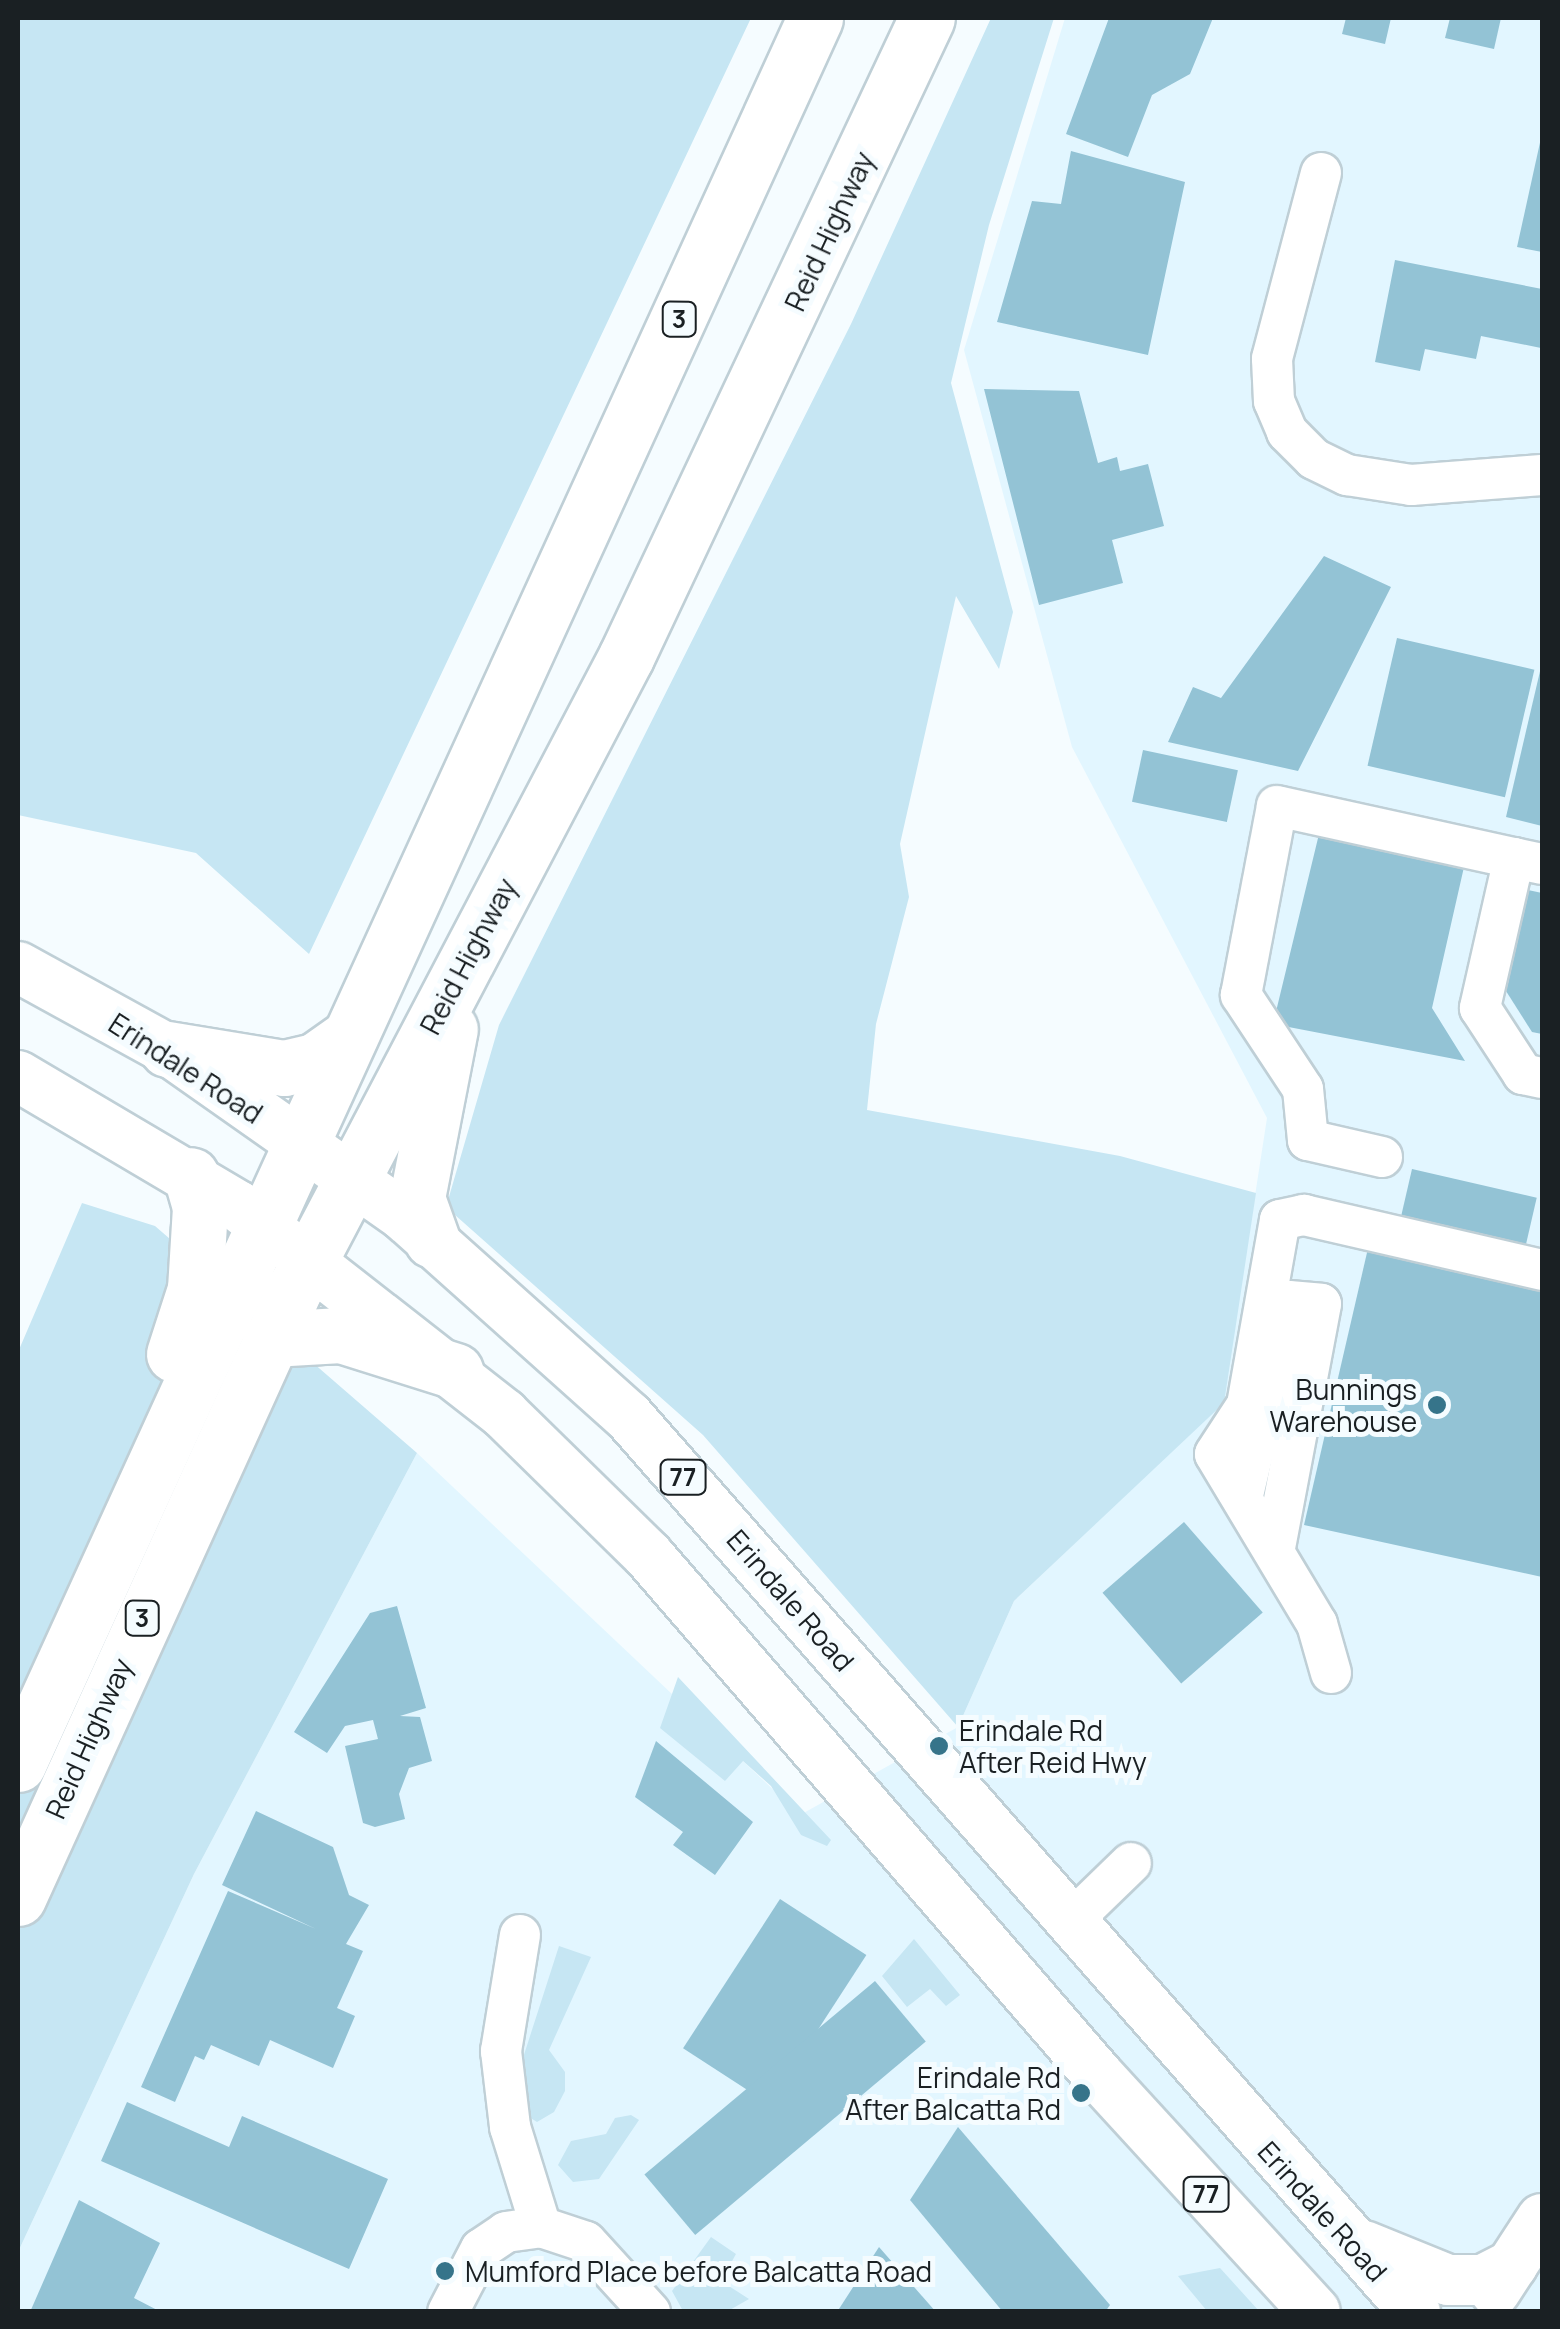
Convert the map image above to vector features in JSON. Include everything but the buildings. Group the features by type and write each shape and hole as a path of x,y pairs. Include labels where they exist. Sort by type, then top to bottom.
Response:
{"highway":[{"name":"Reid Highway","path":"18,1764 815,18"},
{"name":"Reid Highway","path":"18,1898 271,1339 466,957 626,657 928,18"},
{"path":"432,1240 420,1220 420,1171 466,957"},
{"path":"167,1050 284,1068 314,1060 350,1036"},
{"path":"118,1539 194,1289 200,1207 191,1175"},
{"path":"271,1339 342,1335 455,1372"}],"main road":[{"name":"Erindale Road","path":"18,968 167,1050 351,1178 432,1240 628,1416 1068,1923 1415,2312"},
{"name":"77","path":"18,1076 191,1175 310,1259 455,1372 648,1555 1098,2076 1315,2312"},
{"path":"1482,2312 1542,2219"},
{"path":"1350,2240 1448,2280 1483,2280 1512,2265"}],"street":[{"path":"1321,173 1272,359 1274,401 1288,432 1314,459 1347,475 1411,485 1542,475"},
{"path":"1382,1158 1308,1140 1303,1089 1241,995 1278,806 1528,861 1480,1008 1522,1074 1542,1078"},
{"path":"1331,1672 1316,1624 1275,1548 1215,1454 1247,1405 1280,1220 1304,1215 1542,1270"},
{"path":"1243,1495 1289,1300 1321,1304 1275,1548"},
{"path":"1068,1923 1131,1863"},
{"path":"520,1935 502,2051 510,2127 541,2227"},
{"path":"448,2312 481,2250 506,2232 541,2227 586,2242 650,2312"}],"shaded area":[{"path":"18,18 751,18 309,954 196,853 18,815"},
{"path":"991,18 1054,18 989,225 951,383 1013,612 999,669 956,596 900,844 909,897 876,1024 867,1110 1120,1156 1256,1193 1224,1403 1014,1601 958,1727 703,1435 446,1207 499,1025 851,324"},
{"path":"1065,18 1542,18 1542,2311 18,2312 18,2252 194,1874 417,1453 800,1815 958,1727 1014,1601 1223,1403 1267,1118 1072,747 964,350"},
{"path":"82,1203 155,1226 417,1453 194,1874 18,2252 18,1352"},
{"path":"678,1677 831,1840 827,1846 801,1835 771,1786 743,1761 725,1781 660,1728"},
{"path":"914,1939 960,1995 946,2006 930,1989 907,2007 882,1976"},
{"path":"559,1946 591,1957 549,2050 565,2072 565,2091 554,2112 537,2122 526,2115 522,2061"},
{"path":"631,2115 639,2120 599,2179 573,2182 558,2165 571,2141 606,2134 615,2118"},
{"path":"711,2237 736,2254 721,2281 749,2299 728,2311 683,2311 672,2291"},
{"path":"1220,2268 1259,2311 1207,2311 1178,2276"}],"place":[{"name":"Bunnings Warehouse","path":"1437,1405"},
{"name":"Erindale Rd After Reid Hwy","path":"939,1746"},
{"name":"Erindale Rd After Balcatta Rd","path":"1081,2093"},
{"name":"Mumford Place before Balcatta Road","path":"445,2271"}]}
